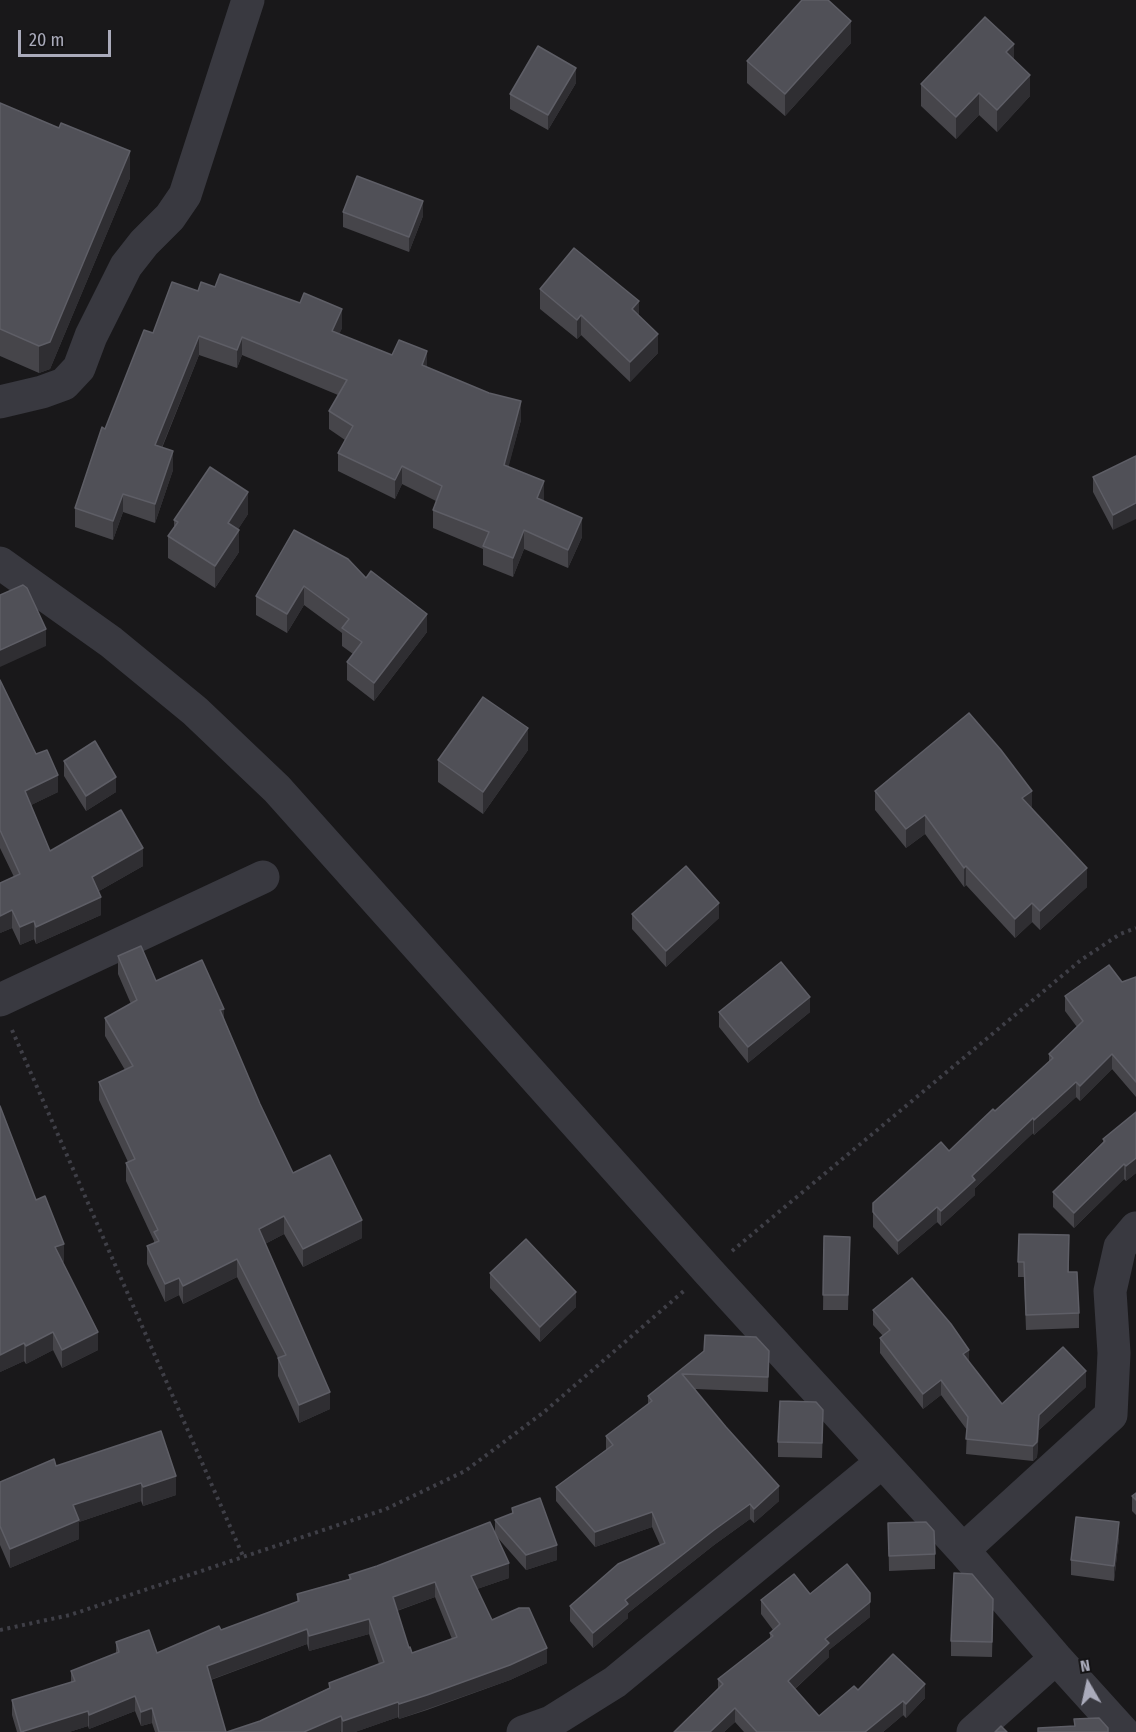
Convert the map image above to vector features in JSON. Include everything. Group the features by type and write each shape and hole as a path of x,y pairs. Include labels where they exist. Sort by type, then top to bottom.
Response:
{"street":[{"path":"0,402 64,384 78,368 91,336 126,266 144,243 170,217 185,195 248,0"},
{"path":"0,563 111,642 195,711 277,789 708,1271 963,1550 1123,1732"},
{"path":"5,1012 263,877"},
{"path":"963,1550 1123,1418 1114,1353 1110,1291 1120,1247 1136,1228"},
{"path":"523,1732 551,1722 615,1682 882,1462"},
{"path":"973,1732 1056,1658"}],"path":[{"path":"0,1629 70,1615 386,1509 465,1471 544,1412 708,1271 1081,960 1120,934 1136,928"},
{"path":"5,1012 243,1556"}],"building":[{"path":"802,0 828,0 851,21 785,94 747,61"},
{"path":"985,17 1014,44 1006,52 1030,75 997,110 979,93 956,117 921,84"},
{"path":"538,46 576,68 548,115 510,94"},
{"path":"0,103 59,128 61,123 130,151 50,342 39,346 0,329"},
{"path":"357,176 423,201 409,237 343,212"},
{"path":"574,248 639,301 632,309 658,334 630,362 581,315 577,320 540,289"},
{"path":"220,274 300,303 304,293 342,309 332,331 392,355 399,340 427,351 422,365 489,393 521,401 504,465 544,481 537,498 582,518 568,550 524,530 513,558 483,546 489,532 433,510 442,486 402,466 395,480 338,453 353,426 329,411 347,380 242,337 237,350 199,336 155,445 173,451 155,504 123,494 113,521 75,508 102,427 105,429 144,330 153,333 172,282 198,291 201,282 215,287"},
{"path":"1136,456 1136,503 1113,515 1093,477"},
{"path":"210,467 248,492 228,523 239,530 215,566 168,536 178,522 174,520"},
{"path":"294,530 348,559 366,578 371,571 427,614 374,683 347,662 362,642 342,628 349,619 304,586 287,614 256,596"},
{"path":"23,585 27,588 46,629 0,650 0,595"},
{"path":"0,680 36,754 47,750 58,775 25,791 50,851 121,810 143,848 92,877 101,897 36,927 34,921 20,927 12,910 0,916 0,883 20,874 0,830"},
{"path":"483,697 528,728 483,792 438,760"},
{"path":"969,713 1032,791 1022,798 1087,868 1040,911 1032,903 1015,919 966,866 964,868 925,815 906,829 875,791"},
{"path":"95,741 116,777 86,796 64,761"},
{"path":"686,866 719,903 666,951 632,914"},
{"path":"141,946 156,981 202,960 224,1009 220,1010 260,1104 293,1173 330,1155 362,1220 303,1249 284,1216 259,1229 330,1392 299,1405 278,1358 286,1355 237,1259 183,1286 179,1278 165,1284 147,1246 159,1241 154,1232 158,1230 126,1163 135,1159 99,1082 133,1066 105,1018 137,1000 118,956"},
{"path":"781,962 810,997 748,1047 719,1012"},
{"path":"1109,965 1122,982 1136,977 1136,1082 1112,1054 1080,1086 1076,1082 1034,1120 1033,1118 972,1176 975,1180 941,1211 937,1207 898,1241 873,1212 873,1203 941,1142 949,1151 993,1109 995,1111 1053,1058 1049,1054 1083,1021 1065,996"},
{"path":"0,1106 36,1200 45,1196 64,1244 55,1247 98,1332 62,1350 53,1332 26,1346 24,1343 0,1355"},
{"path":"1136,1112 1136,1158 1126,1166 1124,1164 1074,1213 1053,1192 1105,1141 1103,1139"},
{"path":"1019,1234 1069,1235 1068,1272 1077,1272 1079,1313 1026,1315 1024,1262 1018,1262"},
{"path":"824,1236 850,1237 848,1295 823,1295"},
{"path":"526,1239 576,1292 540,1327 490,1273"},
{"path":"912,1278 951,1324 969,1350 963,1354 1002,1404 1063,1347 1086,1371 1039,1415 1037,1442 1033,1446 966,1439 968,1417 941,1380 923,1394 880,1338 890,1330 873,1310"},
{"path":"705,1335 756,1337 769,1351 768,1377 682,1374 779,1486 754,1509 750,1504 625,1600 628,1604 593,1633 570,1606 618,1564 665,1543 652,1512 595,1532 556,1487 613,1445 606,1436 652,1401 648,1396 704,1351"},
{"path":"780,1401 816,1402 823,1410 822,1443 778,1442"},
{"path":"161,1431 176,1476 143,1487 141,1483 73,1505 79,1520 10,1549 0,1526 0,1482 54,1459 56,1466"},
{"path":"540,1498 557,1545 526,1555 495,1520 513,1513 512,1508"},
{"path":"1076,1517 1119,1522 1114,1566 1071,1560"},
{"path":"490,1522 509,1563 471,1576 492,1620 519,1608 529,1608 547,1648 510,1665 427,1695 399,1704 398,1702 343,1721 341,1716 304,1732 227,1732 260,1721 330,1688 329,1683 384,1662 369,1619 309,1636 307,1629 207,1666 226,1732 159,1732 152,1708 141,1712 135,1696 89,1715 88,1711 21,1732 12,1700 75,1681 71,1671 119,1652 116,1642 149,1630 157,1653 219,1626 221,1630 299,1601 297,1594 351,1579 349,1575","holes":["435,1582 457,1637 412,1653 393,1597"]},
{"path":"926,1522 934,1531 935,1554 889,1556 888,1523"},
{"path":"847,1564 870,1593 870,1602 825,1639 829,1643 788,1681 819,1716 854,1686 858,1690 893,1654 925,1684 906,1704 903,1701 865,1732 757,1732 735,1708 710,1732 674,1732 723,1684 718,1679 773,1636 770,1633 780,1624 761,1600 794,1574 810,1594"},
{"path":"954,1573 972,1574 993,1599 992,1642 951,1641"},
{"path":"1099,1718 1108,1728 1108,1732 1038,1732 1038,1728 1075,1726 1074,1719"},
{"path":"1001,1726 1007,1732 995,1732"}]}
